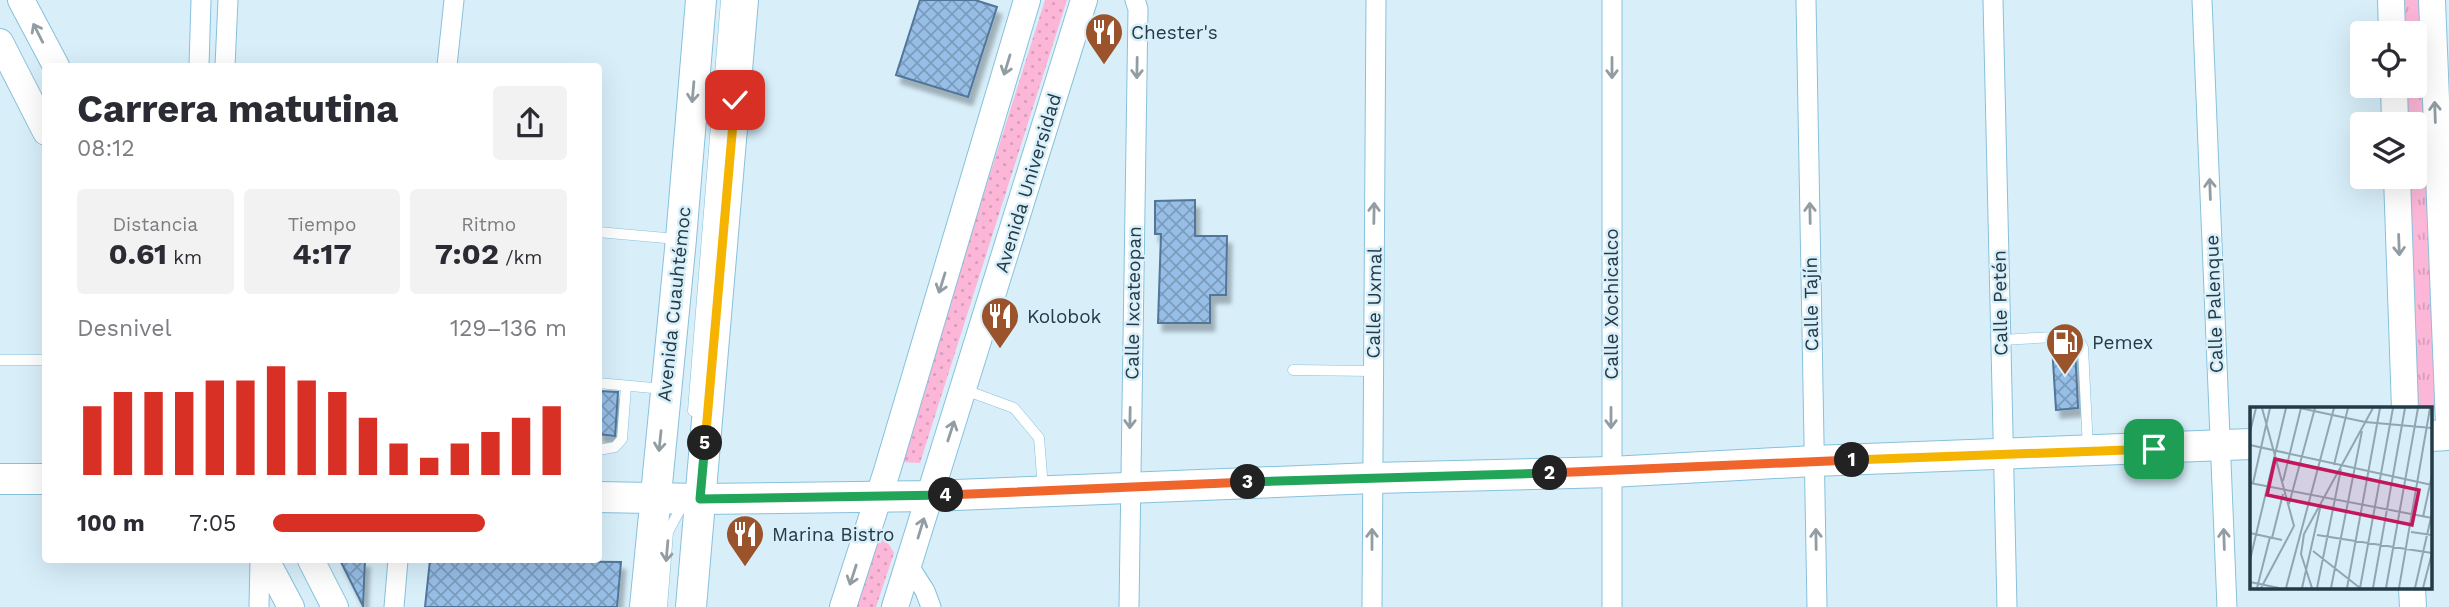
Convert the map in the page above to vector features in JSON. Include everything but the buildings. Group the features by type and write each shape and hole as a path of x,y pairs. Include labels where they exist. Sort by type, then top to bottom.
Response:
{"main road":[{"path":"21,0 54,63"},
{"name":"Avenida Cuauhtémoc","path":"645,607 701,0"},
{"path":"691,607 691,494 743,0"},
{"path":"843,607 1027,0"},
{"name":"Avenida Universidad","path":"895,607 1084,0"},
{"path":"2391,0 2392,21"},
{"path":"2432,0 2443,157 2449,425"},
{"path":"0,42 42,124"},
{"path":"0,96 19,96 29,100"},
{"path":"2397,189 2404,407"},
{"path":"602,497 654,499 691,494 930,496 1373,478 1611,472 1814,461 2250,444"},
{"path":"0,479 42,479"},
{"path":"268,563 291,607"},
{"path":"313,563 335,607"}],"street":[{"path":"199,63 201,0"},
{"path":"225,63 228,0"},
{"path":"447,63 454,0"},
{"name":"Calle Ixcateopan","path":"1129,607 1138,9 1135,0"},
{"name":"Calle Uxmal","path":"1372,607 1376,0"},
{"name":"Calle Xochicalco","path":"1612,0 1612,607"},
{"name":"Calle Tajín","path":"1806,0 1817,607"},
{"name":"Calle Petén","path":"1993,0 2007,607"},
{"name":"Calle Palenque","path":"2202,0 2227,607"},
{"path":"259,607 260,563"},
{"path":"394,607 398,563"},
{"path":"909,566 925,591 931,607"}],"lane":[{"path":"692,416 726,0"},
{"path":"602,232 681,239"},
{"path":"2001,340 2070,336 2080,341 2083,348 2088,452"},
{"path":"0,360 42,360"},
{"path":"1293,370 1373,371"},
{"path":"602,383 666,390"},
{"path":"602,449 615,447 622,439 626,386"},
{"path":"964,390 1014,408 1039,438 1044,491"},
{"path":"662,607 668,532 691,494"},
{"path":"685,607 691,494"}],"green space":[{"path":"1045,0 1067,0 920,463 899,462"},
{"path":"2400,0 2427,0 2444,410 2415,407 2406,189 2427,189 2427,112 2404,112 2403,98 2427,98 2427,21 2401,21"},
{"path":"881,531 894,553 876,607 857,607"}],"place":[{"name":"Chester's","path":"1104,66"},
{"name":"Kolobok","path":"1000,350"},
{"name":"Pemex","path":"2065,376"},
{"name":"Marina Bistro","path":"745,568"}],"route":[{"path":"735,100 700,499 930,496 1373,478 1611,472 1814,461 2154,449"}]}
